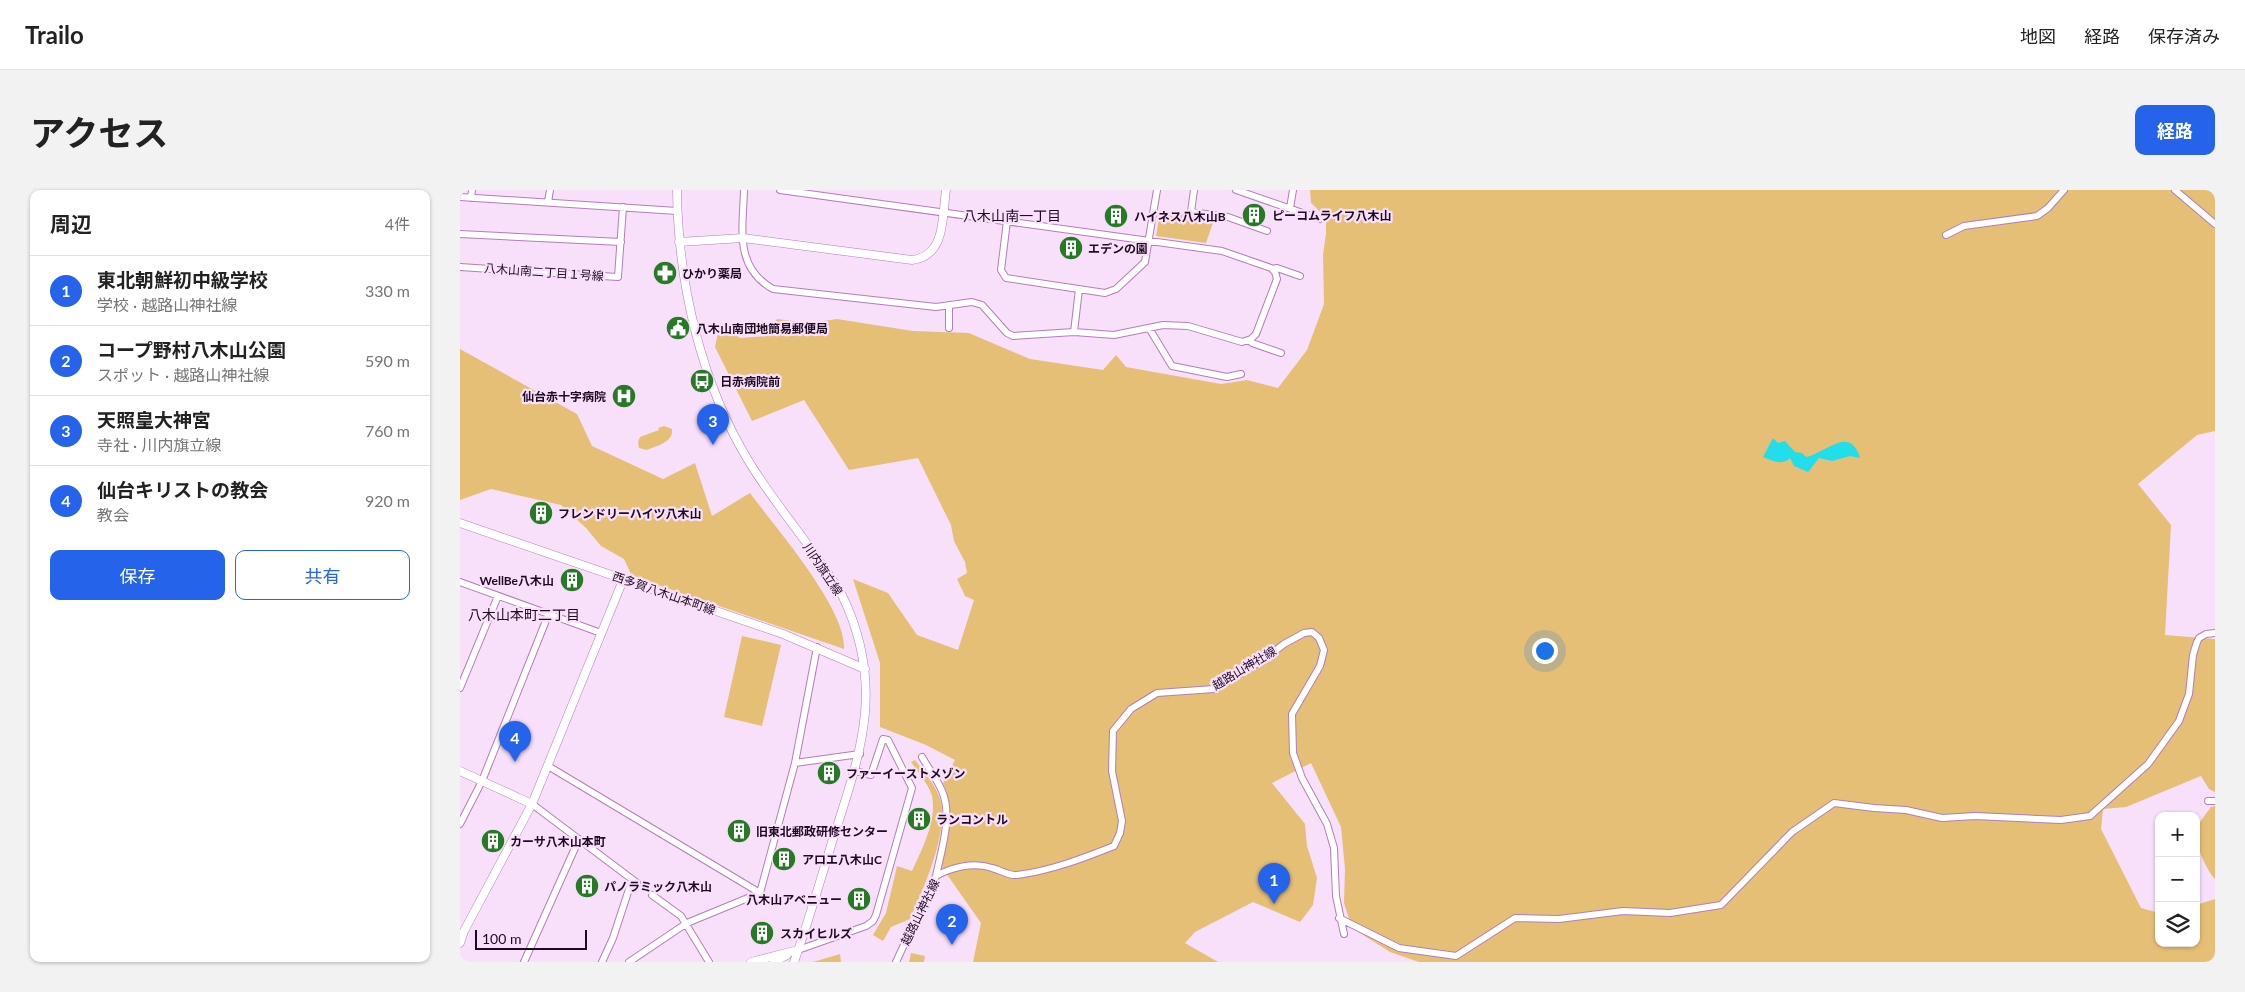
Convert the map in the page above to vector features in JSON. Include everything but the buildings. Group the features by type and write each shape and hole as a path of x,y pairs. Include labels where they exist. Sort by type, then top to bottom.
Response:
{"street":[{"path":"471,198 472,190"},
{"path":"548,202 550,190"},
{"name":"川内旗立線","path":"677,190 679,242 689,306 703,356 723,409 751,464 842,595 851,615 865,669 866,705 860,754 794,962"},
{"path":"744,190 743,238 749,267 755,276 773,289 936,307 972,302 982,305 1007,333 1013,336 1074,332 1114,335 1164,325 1188,326 1242,342 1249,340 1256,334 1277,279 1273,269"},
{"path":"780,190 1222,251 1273,269 1277,268 1300,276"},
{"path":"679,242 743,238 912,260 923,259 935,249 939,239 946,190"},
{"path":"1007,222 1001,270 1006,278 1105,293 1116,289 1145,262 1157,190"},
{"path":"1194,190 1191,212 1228,217 1267,231"},
{"path":"1236,190 1253,192 1320,219"},
{"path":"1290,208 1294,190"},
{"path":"1946,235 1964,226 2037,216 2048,208 2064,190"},
{"path":"2176,190 2215,224"},
{"path":"460,197 677,211"},
{"name":"八木山南二丁目１号線","path":"460,267 618,277 623,207"},
{"path":"460,234 621,242"},
{"path":"1074,332 1079,289"},
{"path":"949,306 949,328"},
{"path":"1149,328 1172,366 1227,377 1241,374"},
{"path":"1249,340 1252,343 1281,353"},
{"name":"西多賀八木山本町線","path":"460,524 817,647 865,669"},
{"path":"460,943 462,934 532,804 623,580"},
{"path":"460,582 601,633"},
{"path":"460,688 498,596"},
{"path":"460,824 482,781 549,613"},
{"name":"越路山神社線","path":"896,962 936,876 960,866 975,865 989,867 1014,875 1027,873 1086,858 1114,846 1120,833 1122,821 1112,771 1113,730 1131,709 1157,693 1214,689 1263,660 1304,632 1312,632 1319,638 1324,650 1320,666 1292,714 1293,754 1302,778 1327,824 1334,848 1339,918 1344,934"},
{"path":"1339,918 1399,948 1456,956 1515,918 1559,919 1623,911 1670,913 1721,905 1792,832 1834,803 1906,810 1942,818 1984,816 2061,820 2090,816 2148,764 2179,721 2189,694 2193,655 2197,642 2199,638 2206,634 2215,633"},
{"path":"760,893 795,763 817,647"},
{"path":"751,962 798,950 866,926 873,921 912,788 888,740 883,739 871,775 855,771"},
{"path":"795,763 860,754"},
{"path":"922,757 943,792 945,803 944,833 936,876"},
{"path":"548,766 760,893"},
{"path":"460,771 532,804 634,881 602,962"},
{"path":"524,962 578,839"},
{"path":"629,962 687,923 760,893"},
{"path":"652,894 681,916 687,923 709,962"},
{"path":"774,962 798,950"}],"shaded area":[{"path":"1310,190 2215,190 2215,431 2197,435 2138,484 2171,525 2165,635 2215,639 2215,792 2209,789 2201,776 2126,807 2103,809 2101,829 2141,908 2155,912 2155,947 2200,947 2200,904 2215,899 2215,962 1419,962 1390,952 1352,928 1344,903 1345,869 1341,827 1311,763 1272,783 1305,824 1307,846 1317,878 1313,905 1300,922 1253,902 1195,932 1185,943 1218,962 973,962 981,923 941,866 949,824 949,804 943,783 955,760 926,745 880,727 880,663 853,579 888,593 917,635 958,650 974,600 965,596 957,579 967,573 965,562 954,541 951,525 918,458 849,470 804,400 752,421 715,347 720,323 740,338 767,336 777,319 809,323 837,319 913,331 969,333 1030,359 1103,370 1116,355 1126,367 1221,384 1247,380 1278,388 1307,350 1324,304 1323,255 1326,217 1311,203"},
{"path":"1160,211 1214,220 1206,243 1156,236"},
{"path":"460,349 577,414 592,446 663,479 695,463 712,516 750,493 792,547 822,591 842,632 844,649 632,576 624,559 601,546 586,528 561,505 491,489 460,500"},
{"path":"664,426 672,429 672,433 667,440 647,450 639,448 638,442 640,437 659,430 658,428"},
{"path":"742,636 781,645 762,726 724,717"},
{"path":"915,760 929,778 940,799 942,812 941,827 934,860 910,919 891,927 883,941 873,935 886,913 897,866 912,871 931,825 932,796 926,783 911,762"},
{"path":"2215,806 2215,879 2208,870 2200,850 2200,822 2211,807"},
{"path":"911,953 925,956 924,962 909,962"},
{"path":"840,954 841,962 813,962"}],"water":[{"path":"1773,438 1778,443 1785,441 1795,452 1802,453 1806,457 1837,443 1850,443 1856,448 1860,458 1850,456 1832,461 1819,458 1808,472 1794,466 1790,458 1781,462 1763,457"}],"place":[{"name":"ピーコムライフ八木山","path":"1254,215"},
{"name":"ハイネス八木山B","path":"1116,216"},
{"name":"エデンの園","path":"1071,248"},
{"name":"ひかり薬局","path":"665,273"},
{"name":"八木山南団地簡易郵便局","path":"678,328"},
{"name":"日赤病院前","path":"702,381"},
{"name":"仙台赤十字病院","path":"624,396"},
{"name":"天照皇大神宮","path":"713,445"},
{"name":"フレンドリーハイツ八木山","path":"541,513"},
{"name":"WellBe八木山","path":"572,580"},
{"name":"仙台キリストの教会","path":"515,762"},
{"name":"ファーイーストメゾン","path":"829,773"},
{"name":"ランコントル","path":"919,819"},
{"name":"旧東北郵政研修センター","path":"739,831"},
{"name":"カーサ八木山本町","path":"493,841"},
{"name":"アロエ八木山C","path":"784,859"},
{"name":"パノラミック八木山","path":"587,886"},
{"name":"八木山アベニュー","path":"859,899"},
{"name":"東北朝鮮初中級学校","path":"1274,904"},
{"name":"スカイヒルズ","path":"762,933"},
{"name":"コープ野村八木山公園","path":"952,945"}],"district":[{"name":"八木山南一丁目","path":"1012,215"},
{"name":"八木山本町二丁目","path":"524,614"}]}
